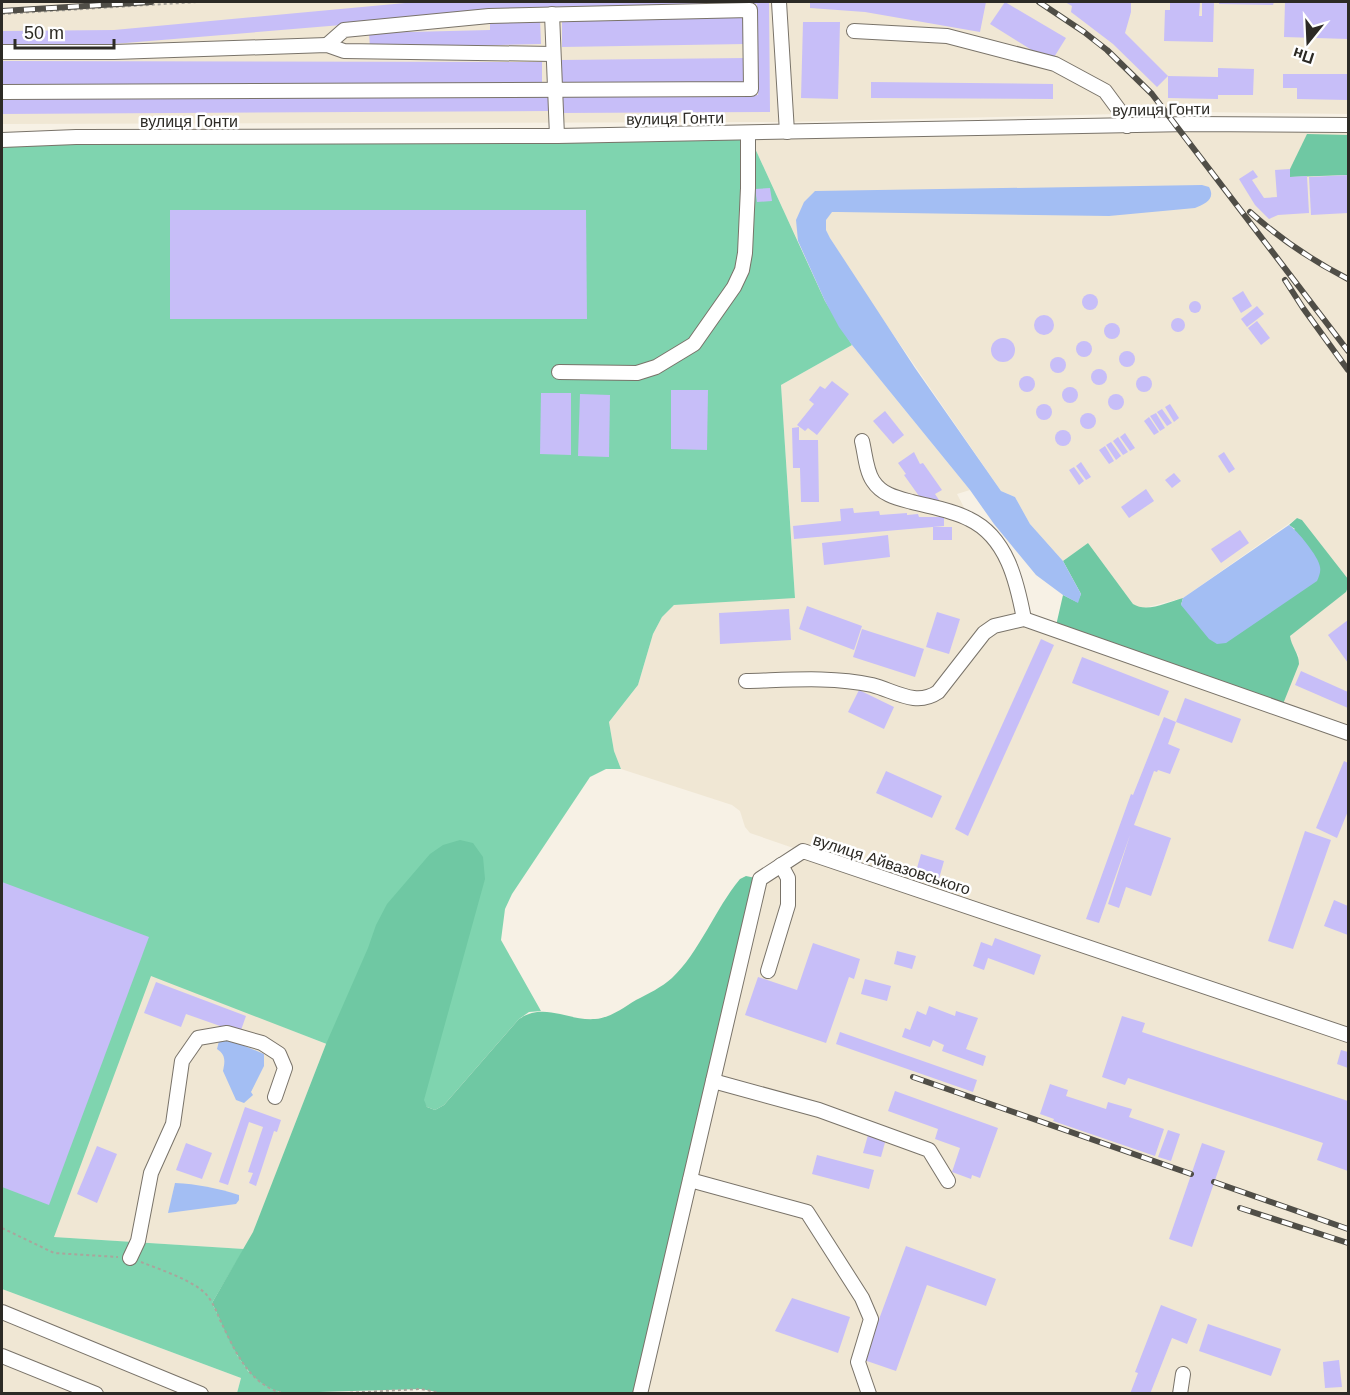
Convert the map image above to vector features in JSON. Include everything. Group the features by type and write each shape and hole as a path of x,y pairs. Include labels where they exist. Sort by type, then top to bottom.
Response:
{"street":[{"path":"779,2 787,132"},
{"path":"2,92 751,89 750,10 489,16 344,30 327,45"},
{"path":"552,14 557,136"},
{"path":"854,31 947,36 1055,64 1105,92 1122,114 1127,126"},
{"path":"2,52 114,52 327,45 344,51 553,54"},
{"name":"вулиця Гонти","path":"2,140 76,137 557,136 1127,126 1348,125"},
{"path":"559,372 638,373 656,367 694,344 735,287 742,270 748,189 748,133"},
{"path":"862,441 872,479 882,491 895,498 954,513 969,519 990,534 1003,550 1009,563 1024,619"},
{"path":"746,681 829,679 872,685 918,700 929,698 938,693 984,633 994,626 1024,619 1348,733"},
{"name":"вулиця Айвазовського","path":"640,1394 760,879 803,851 1348,1035"},
{"path":"768,972 788,905 788,878 781,866"},
{"path":"130,1258 138,1241 151,1173 173,1124 182,1061 198,1038 227,1033 262,1043 279,1054 285,1068 274,1097"},
{"path":"713,1082 819,1110 929,1150 948,1181"},
{"path":"690,1180 807,1212 862,1298 871,1319 858,1362 869,1394"},
{"path":"2,1312 201,1394"},
{"path":"2,1356 96,1394"},
{"path":"1180,1394 1183,1374"}],"path":[{"path":"2,14 197,2"},
{"path":"2,1228 54,1253 130,1258 193,1285 212,1303 237,1356 248,1371 268,1388 285,1394"},
{"path":"326,1394 421,1389 446,1394"}],"shaded area":[{"path":"2,2 1348,2 1348,114 1199,112 786,122 2,124"},
{"path":"1348,125 1348,579 1302,520 1297,518 1183,598 1138,608 1088,543 1063,561 1030,524 1015,497 1001,491 862,289 830,238 825,220 798,241 783,210 2,203 783,209 748,133"},
{"path":"852,345 970,490 957,494 970,519 991,535 1025,619 1299,657 1290,641 1290,636 1346,592 1348,587 1348,1393 640,1393 760,879 802,851 750,833 745,827 740,811 732,805 621,769 614,751 609,722 638,685 653,634 662,617 674,605 795,597 781,385"},
{"path":"2,625 281,1026 326,1044 253,1233 244,1249 54,1237 49,1250"},
{"path":"2,1289 241,1378 237,1393 2,1393"}],"green space":[{"path":"748,133 825,301 852,345 781,385 795,598 674,605 662,617 653,634 638,685 609,722 614,751 621,769 606,769 590,777 512,894 505,909 501,940 541,1011 529,1012 519,1019 444,1105 435,1110 427,1107 386,1067 151,976 54,1237 244,1249 212,1303 237,1355 248,1371 279,1392 285,1393 237,1393 241,1378 2,1289 2,140"},
{"path":"1307,134 1348,135 1348,175 1290,177 1290,169"},
{"path":"1297,518 1302,520 1348,579 1348,587 1346,592 1290,636 1299,664 1281,709 1055,630 1063,595 1077,602 1081,594 1063,561 1088,543 1133,604 1151,607 1183,598 1181,605 1295,529 1289,525"},
{"path":"460,840 473,843 483,857 485,879 424,1100 427,1107 435,1110 444,1105 519,1019 538,1012 585,1019 606,1017 664,984 682,968 740,879 746,876 760,879 640,1393 438,1394 421,1389 285,1393 270,1388 247,1370 231,1344 212,1303 253,1232 326,1044 387,904 430,854 443,845"}],"water":[{"path":"1202,185 1209,187 1211,195 1206,203 1195,208 1109,216 832,212 826,220 826,230 830,238 915,368 1001,491 1015,497 1030,524 1063,561 1081,594 1078,603 1036,575 852,345 825,301 798,241 796,220 804,202 815,191"},
{"path":"1289,525 1307,544 1319,563 1320,571 1317,581 1226,643 1217,644 1209,639 1181,605 1183,598"},
{"path":"226,1038 264,1054 264,1066 251,1092 253,1095 244,1103 236,1100 223,1071 224,1058 217,1049 219,1041"},
{"path":"175,1183 223,1190 239,1195 239,1200 236,1204 168,1213"}],"building":[{"path":"416,2 769,2 770,112 559,113 560,97 758,95 757,4 535,9 113,44 2,46 2,31 114,30"},
{"path":"810,2 986,2 980,32 865,12 810,8"},
{"path":"1005,2 1066,38 1051,62 990,24"},
{"path":"1065,2 1131,2 1131,12 1125,33 1168,76 1157,87 1113,44 1071,12 1072,6"},
{"path":"1170,2 1200,2 1199,16 1202,16 1202,2 1214,2 1213,42 1164,41 1165,10 1170,10"},
{"path":"1219,2 1274,2 1273,5 1219,4"},
{"path":"1285,2 1348,2 1348,39 1284,37"},
{"path":"744,15 745,44 562,47 562,17"},
{"path":"540,19 541,44 370,48 369,33 490,30 490,20"},
{"path":"803,22 840,22 838,99 801,98"},
{"path":"744,58 744,84 560,85 560,60"},
{"path":"2,61 542,62 542,87 2,87"},
{"path":"1218,68 1254,69 1253,95 1218,95 1218,99 1168,98 1168,76 1218,77"},
{"path":"1283,74 1348,74 1348,100 1297,99 1297,88 1283,88"},
{"path":"871,82 1053,84 1053,99 871,98"},
{"path":"548,96 548,111 2,114 2,99"},
{"path":"1290,169 1290,177 1307,176 1309,213 1278,215 1269,219 1255,205 1239,179 1253,170 1258,177 1252,180 1264,198 1277,197 1275,170"},
{"path":"1348,175 1348,213 1311,215 1309,177"},
{"path":"770,188 772,201 757,202 755,189"},
{"path":"170,210 586,210 587,319 170,319"},
{"path":"1243,291 1252,306 1241,313 1232,298"},
{"path":"1087,294 1093,294 1098,302 1096,308 1087,310 1082,305 1082,299"},
{"path":"1197,301 1201,307 1197,313 1193,313 1189,305"},
{"path":"1257,306 1264,314 1247,327 1241,319"},
{"path":"1040,315 1048,315 1054,321 1054,329 1048,335 1040,335 1034,329 1034,321"},
{"path":"1178,318 1183,320 1185,325 1183,330 1178,332 1173,330 1171,325 1173,320"},
{"path":"1257,321 1270,338 1261,345 1248,328"},
{"path":"1109,323 1115,323 1120,331 1118,337 1109,339 1104,334 1104,328"},
{"path":"1003,338 1012,341 1015,350 1012,359 1003,362 994,359 991,350 994,341"},
{"path":"1081,341 1087,341 1092,349 1090,355 1081,357 1076,352 1076,346"},
{"path":"1124,351 1130,351 1135,359 1133,365 1124,367 1119,362 1119,356"},
{"path":"1055,357 1061,357 1066,365 1064,371 1055,373 1050,368 1050,362"},
{"path":"1096,369 1102,369 1107,377 1105,383 1096,385 1091,380 1091,374"},
{"path":"1024,376 1030,376 1035,384 1033,390 1024,392 1019,387 1019,381"},
{"path":"1141,376 1147,376 1152,384 1150,390 1141,392 1136,387 1136,381"},
{"path":"832,381 849,394 817,435 808,428 805,431 797,425 814,404 809,400 820,386 825,389"},
{"path":"1067,387 1073,387 1078,395 1076,401 1067,403 1062,398 1062,392"},
{"path":"671,390 708,390 707,450 671,449"},
{"path":"541,393 571,393 571,455 540,454"},
{"path":"580,394 610,395 609,457 578,456"},
{"path":"1113,394 1119,394 1124,402 1122,408 1113,410 1108,405 1108,399"},
{"path":"1041,404 1047,404 1052,412 1050,418 1041,420 1036,415 1036,409"},
{"path":"1170,404 1179,418 1174,422 1165,407"},
{"path":"1162,409 1172,423 1167,426 1157,412"},
{"path":"885,411 904,435 893,444 873,421"},
{"path":"1085,413 1091,413 1096,421 1094,427 1085,429 1080,424 1080,418"},
{"path":"1156,413 1165,428 1160,431 1150,416"},
{"path":"1149,417 1159,432 1154,435 1144,421"},
{"path":"799,427 799,440 818,440 819,502 801,502 800,468 793,468 792,428"},
{"path":"1060,430 1066,430 1071,438 1069,444 1060,446 1055,441 1055,435"},
{"path":"1125,433 1135,448 1130,451 1120,437"},
{"path":"1118,437 1128,452 1123,455 1113,441"},
{"path":"1111,442 1121,456 1116,460 1106,445"},
{"path":"1105,446 1114,461 1109,464 1099,450"},
{"path":"914,452 920,464 923,463 942,490 935,494 939,500 932,505 924,503 898,463"},
{"path":"1224,452 1235,469 1229,473 1218,456"},
{"path":"1081,462 1091,477 1086,480 1076,466"},
{"path":"1074,467 1084,481 1079,485 1069,470"},
{"path":"1174,473 1181,481 1172,488 1165,480"},
{"path":"1146,489 1154,501 1129,518 1121,507"},
{"path":"853,508 854,513 879,511 880,515 907,513 907,515 918,514 919,517 944,517 944,526 794,539 793,526 841,521 840,509"},
{"path":"933,527 952,527 952,540 933,540"},
{"path":"1240,530 1249,543 1221,563 1211,549"},
{"path":"888,535 890,557 824,565 822,543"},
{"path":"807,606 862,626 854,650 799,629"},
{"path":"789,609 791,640 720,644 719,613"},
{"path":"937,612 960,619 949,654 926,647"},
{"path":"1348,620 1348,663 1328,635"},
{"path":"862,629 924,649 915,677 853,657"},
{"path":"1041,639 1054,645 968,836 955,829"},
{"path":"1082,657 1169,691 1159,716 1072,683"},
{"path":"1301,671 1348,692 1348,708 1295,685"},
{"path":"859,690 894,707 884,729 848,712"},
{"path":"1185,698 1241,719 1232,743 1176,722"},
{"path":"1164,717 1176,722 1168,744 1180,749 1170,774 1154,771 1134,825 1171,838 1151,896 1126,887 1119,908 1108,904 1130,835 1099,923 1086,919 1131,794 1133,795"},
{"path":"1344,761 1348,763 1348,811 1337,838 1316,828"},
{"path":"886,771 942,796 932,818 876,793"},
{"path":"1305,831 1331,840 1293,949 1268,941"},
{"path":"921,854 944,861 938,882 915,875"},
{"path":"2,882 149,937 49,1205 2,1187"},
{"path":"1334,900 1348,906 1348,935 1324,926"},
{"path":"995,938 1041,955 1034,975 988,958 984,970 973,966 981,942 992,946"},
{"path":"813,943 860,959 854,979 849,977 826,1043 745,1015 758,977 797,990"},
{"path":"897,951 916,956 912,969 894,964"},
{"path":"865,979 891,986 887,1001 861,994"},
{"path":"156,982 246,1016 240,1033 186,1014 181,1027 144,1013"},
{"path":"929,1006 955,1016 956,1011 978,1018 966,1049 986,1056 983,1066 942,1051 944,1045 933,1040 930,1047 902,1037 905,1028 910,1030 917,1011 926,1015"},
{"path":"1122,1016 1145,1023 1142,1032 1348,1101 1348,1171 1317,1160 1323,1143 1128,1078 1125,1085 1102,1077"},
{"path":"840,1032 977,1080 973,1092 836,1044"},
{"path":"1341,1050 1348,1052 1348,1068 1337,1064"},
{"path":"1050,1084 1068,1090 1066,1096 1106,1109 1108,1102 1132,1109 1129,1117 1164,1129 1155,1156 1053,1121 1054,1119 1040,1114"},
{"path":"895,1091 998,1128 980,1178 972,1175 971,1179 952,1172 960,1148 935,1139 938,1129 888,1111"},
{"path":"245,1107 281,1120 277,1132 274,1131 256,1186 249,1183 253,1173 248,1172 263,1127 249,1122 228,1185 219,1182"},
{"path":"1168,1130 1180,1134 1171,1161 1158,1157"},
{"path":"868,1135 886,1139 881,1157 863,1153"},
{"path":"186,1143 212,1153 202,1179 176,1170"},
{"path":"1202,1143 1225,1151 1192,1247 1169,1239"},
{"path":"97,1146 117,1154 97,1203 77,1194"},
{"path":"817,1155 874,1170 869,1189 812,1174"},
{"path":"906,1246 996,1279 986,1306 927,1285 896,1371 864,1360"},
{"path":"792,1298 850,1317 838,1353 775,1331"},
{"path":"1161,1305 1197,1319 1187,1344 1172,1338 1150,1394 1130,1394 1138,1373 1135,1372"},
{"path":"1208,1324 1281,1349 1271,1376 1199,1351"},
{"path":"1339,1360 1342,1387 1325,1388 1323,1362"}],"railway":[{"path":"2,11 151,2"},
{"path":"1039,2 1107,50 1152,94 1348,351"},
{"path":"1250,212 1297,249 1348,279"},
{"path":"1285,280 1348,370"},
{"path":"913,1077 1191,1174"},
{"path":"1214,1182 1348,1229"},
{"path":"1240,1208 1348,1243"}]}
